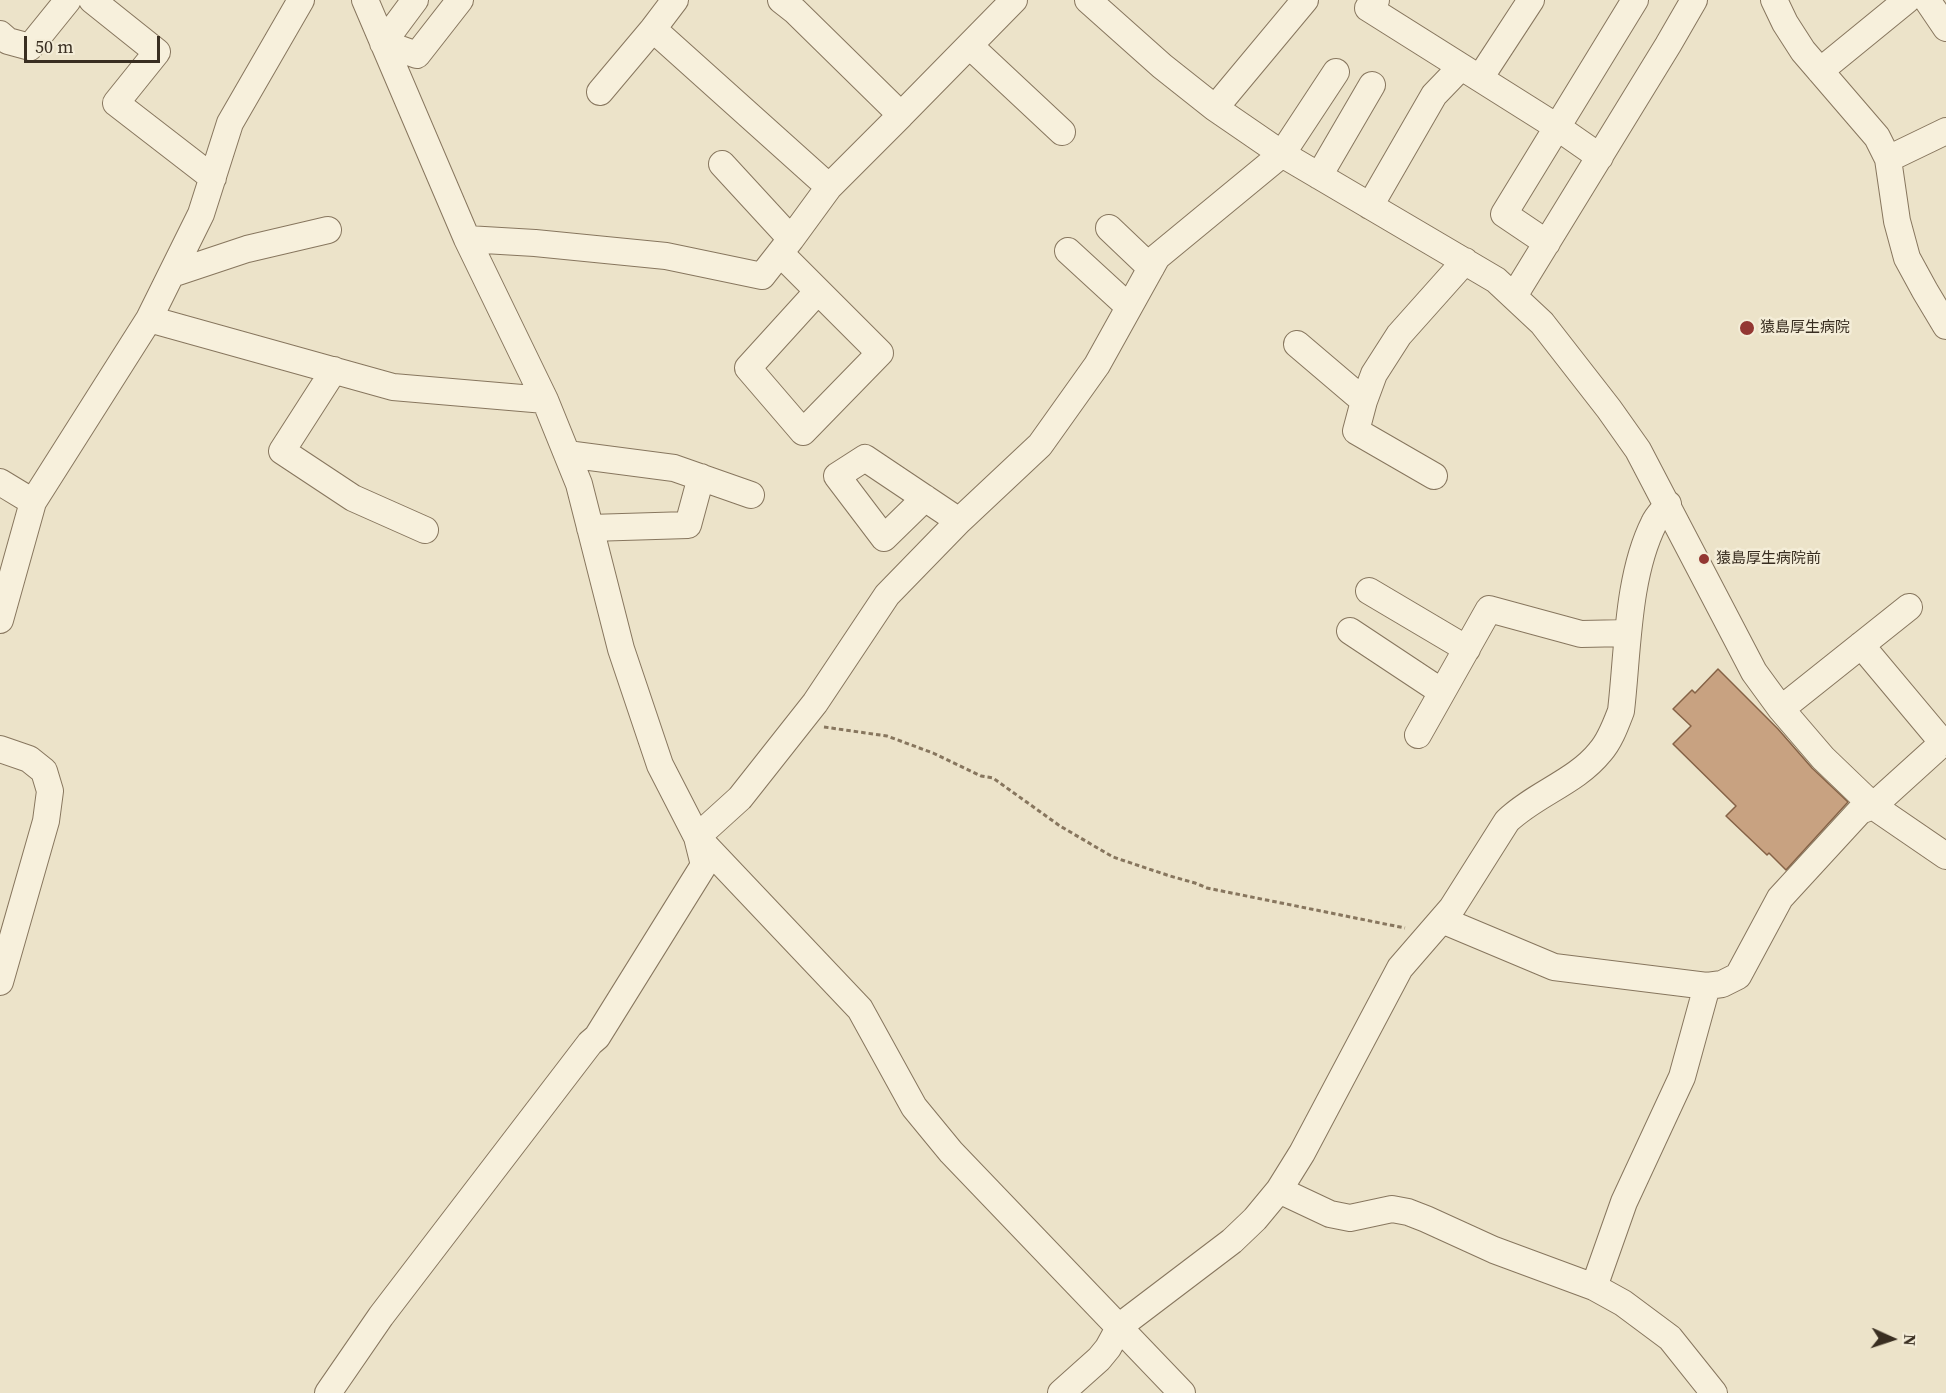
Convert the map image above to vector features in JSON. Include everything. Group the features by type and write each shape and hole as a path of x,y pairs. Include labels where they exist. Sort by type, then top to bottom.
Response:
{"street":[{"path":"3,43 30,47 68,0"},
{"path":"92,0 157,52 116,103 213,178"},
{"path":"0,620 33,502 149,319 201,214 230,123 301,0"},
{"path":"328,1393 388,1307 590,1043 597,1037 704,865 697,837 660,765 621,649 579,484 545,400 467,239 365,0"},
{"path":"383,43 415,0"},
{"path":"383,43 417,55 460,0"},
{"path":"600,92 675,0"},
{"path":"782,0 901,115"},
{"path":"467,239 535,243 666,256 762,276 829,187 1014,0"},
{"path":"1088,0 1145,52 1215,108 1282,154 1496,280 1542,323 1638,450 1754,672 1781,708 1823,758 1873,806 1946,856"},
{"path":"1215,108 1305,0"},
{"path":"1376,0 1368,8 1557,127 1600,158"},
{"path":"1370,206 1434,95 1470,73 1531,0"},
{"path":"1547,243 1504,214 1635,0"},
{"path":"1514,296 1694,0"},
{"path":"1774,0 1792,34 1877,137 1888,159 1897,220 1907,258 1946,326"},
{"path":"1820,70 1907,0"},
{"path":"1927,0 1946,28"},
{"path":"653,29 829,187"},
{"path":"970,46 1062,132"},
{"path":"697,837 740,798 815,703 887,595 959,521 1040,445 1096,365 1157,257 1282,154 1336,72"},
{"path":"1318,176 1372,85"},
{"path":"1888,159 1946,131"},
{"path":"722,164 818,291 880,353 803,432 748,368 818,291"},
{"path":"1109,228 1151,268"},
{"path":"172,274 247,249 328,230"},
{"path":"1068,252 1129,307"},
{"path":"1434,476 1356,431 1374,374 1399,335 1466,261"},
{"path":"149,319 196,334 393,387 545,400"},
{"path":"1297,344 1364,401"},
{"path":"334,370 282,451 353,498 424,530"},
{"path":"567,454 674,468 751,495"},
{"path":"590,528 688,525 701,477"},
{"path":"0,482 33,502"},
{"path":"925,498 959,521"},
{"path":"1061,1393 1099,1359 1120,1326 1232,1241 1255,1219 1279,1190 1302,1153 1400,968 1452,908 1507,821 1519,809 1575,775 1600,752 1621,711 1628,633 1643,554 1654,522 1668,504"},
{"path":"1369,591 1467,649"},
{"path":"1781,708 1909,607"},
{"path":"1418,735 1489,609 1581,634 1628,633"},
{"path":"1350,631 1442,692"},
{"path":"1436,926 1554,967 1707,986 1722,984 1738,976 1780,898 1860,811 1873,806 1944,742 1861,645"},
{"path":"0,749 29,759 44,771 50,791 46,821 0,981"},
{"path":"697,837 860,1009 914,1107 951,1152 1182,1393"},
{"path":"1594,1287 1624,1202 1682,1077 1707,986"},
{"path":"1279,1190 1330,1214 1350,1218 1392,1209 1408,1212 1494,1251 1594,1287 1623,1303 1670,1338 1714,1393"}],"path":[{"path":"798,722 886,736 933,753 981,776 993,778 1060,826 1113,857 1195,882 1207,888 1436,926"}],"building":[{"path":"1718,669 1778,729 1812,768 1848,802 1786,870 1726,816 1736,806 1673,744 1691,726 1673,709 1692,690 1695,693"}],"place":[{"name":"猿島厚生病院","path":"1747,328"},
{"name":"猿島厚生病院前","path":"1704,559"}]}
